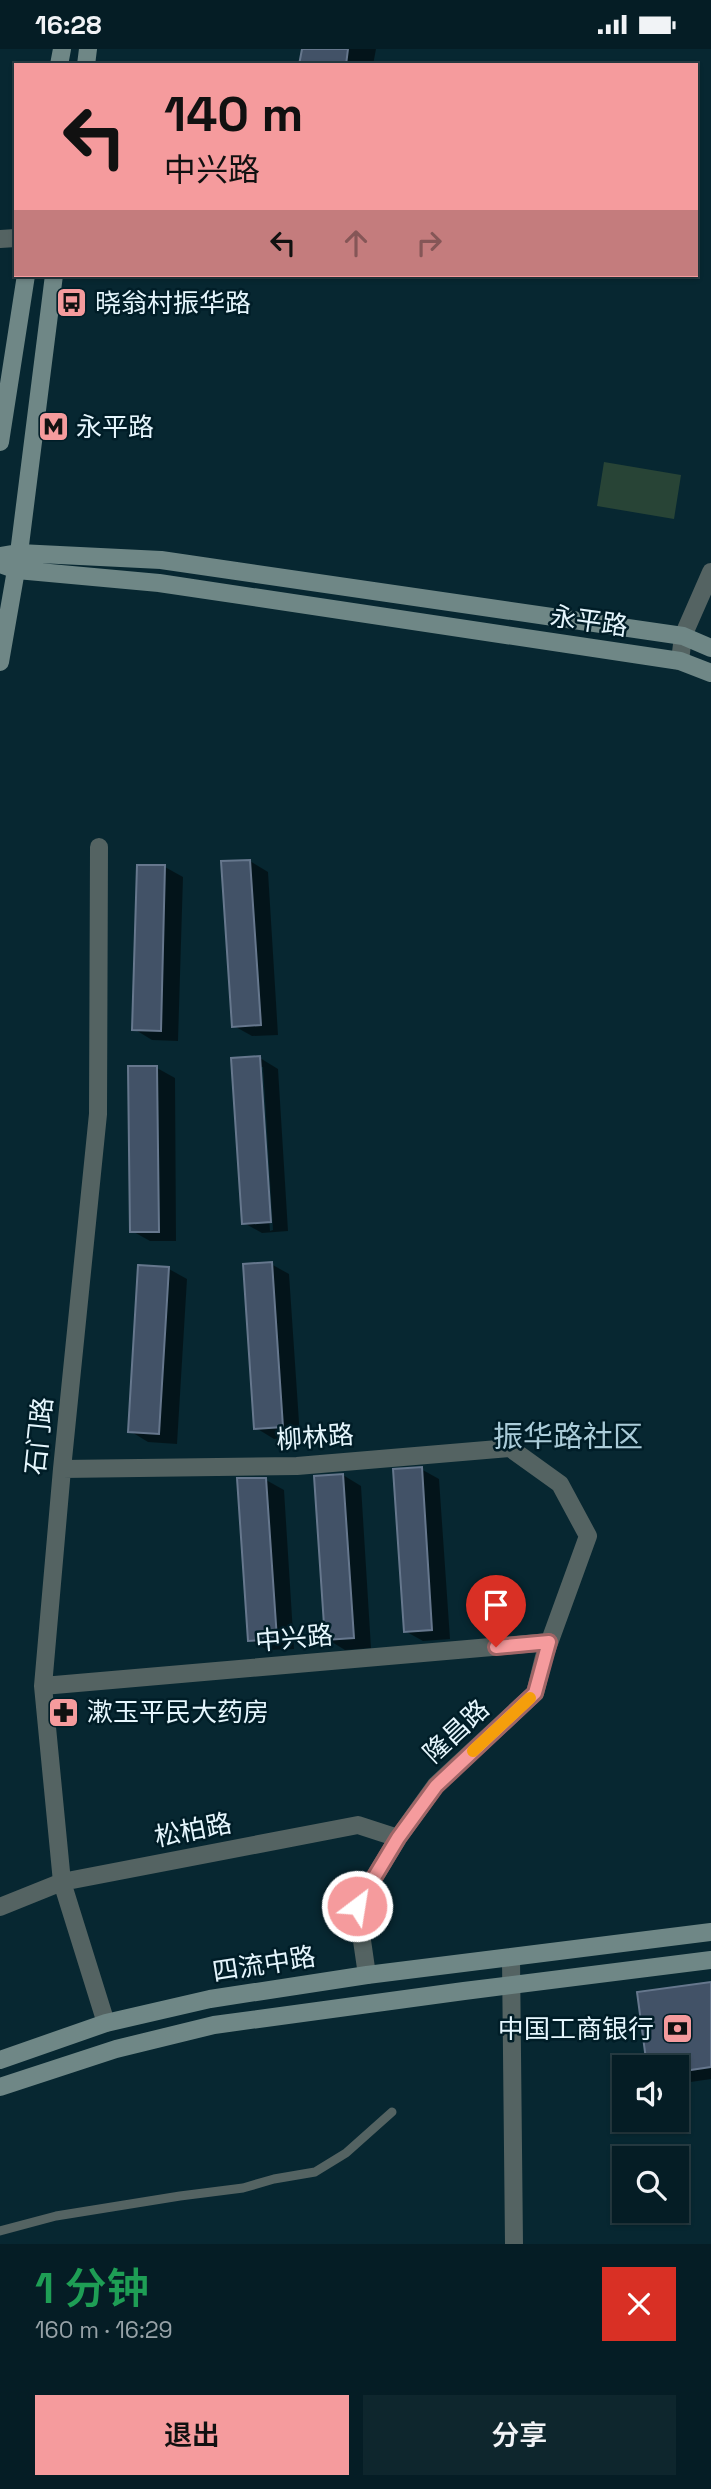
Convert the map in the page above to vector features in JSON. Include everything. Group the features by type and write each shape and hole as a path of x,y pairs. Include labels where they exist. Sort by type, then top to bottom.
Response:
{"main road":[{"path":"0,442 26,277"},
{"path":"0,662 54,277"},
{"name":"永平路","path":"0,556 12,562 680,661 711,673"},
{"name":"永平路","path":"12,562 161,560 683,636 711,648"},
{"name":"四流中路","path":"0,2060 106,2023 210,1999 367,1975 711,1932"},
{"name":"四流中路","path":"0,2087 116,2049 214,2025 711,1960"}],"street":[{"path":"680,661 683,636 711,572"},
{"name":"石门路","path":"99,847 97,1114 43,1686 62,1882 106,2023"},
{"name":"柳林路","path":"62,1469 297,1466 510,1448 560,1484"},
{"name":"隆昌路","path":"367,1975 357,1906 398,1838 436,1786 535,1693 549,1642 588,1536 560,1484"},
{"name":"中兴路","path":"43,1686 549,1642"},
{"name":"松柏路","path":"0,1907 62,1882 358,1825 398,1838"},
{"path":"511,1958 514,2244"}],"lane":[{"path":"0,2231 56,2216 243,2188 315,2172 346,2153 391,2112"}],"green space":[{"path":"604,462 681,475 674,519 597,506"}],"building":[{"path":"302,49 348,49 346,63 299,63"},
{"path":"250,860 261,1025 232,1027 221,861"},
{"path":"137,865 165,865 161,1031 132,1030"},
{"path":"260,1056 271,1222 242,1224 231,1058"},
{"path":"128,1066 157,1066 159,1232 130,1232"},
{"path":"272,1262 283,1427 254,1429 243,1264"},
{"path":"138,1265 169,1267 159,1434 128,1432"},
{"path":"422,1467 432,1630 404,1632 393,1469"},
{"path":"343,1474 354,1638 325,1640 314,1476"},
{"path":"237,1478 266,1478 277,1639 248,1641"},
{"name":"中国工商银行","path":"711,1982 711,2067 689,2070 689,2055 645,2055 637,1992"}],"slow traffic":[{"path":"473,1751 530,1698"}],"place":[{"name":"晓翁村振华路","path":"72,303"},
{"name":"永平路","path":"53,427"},
{"name":"漱玉平民大药房","path":"64,1712"},
{"name":"中国工商银行","path":"677,2029"}],"district":[{"name":"振华路社区","path":"568,1437"}],"route":[{"path":"357,1906 398,1838 436,1786 535,1693 549,1642 496,1647"}]}
